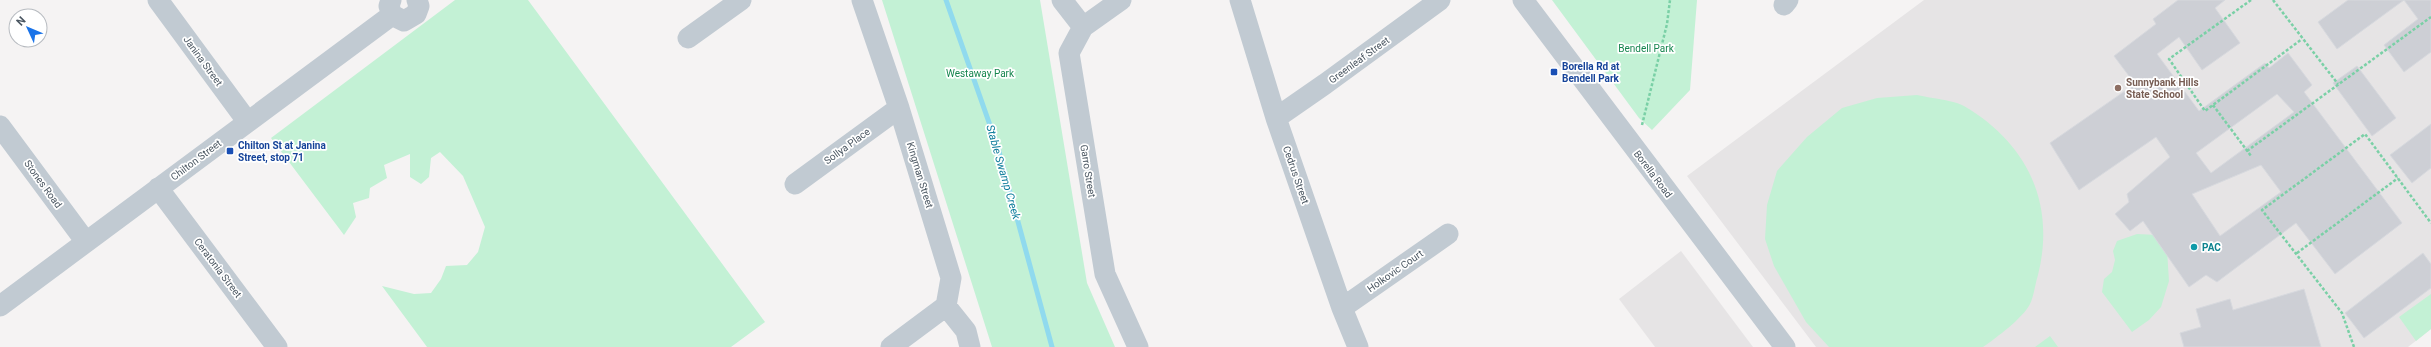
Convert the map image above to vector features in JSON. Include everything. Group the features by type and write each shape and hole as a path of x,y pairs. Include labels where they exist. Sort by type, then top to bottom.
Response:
{"street":[{"name":"Janina Street","path":"158,0 247,121"},
{"path":"391,7 400,20 413,18 418,10 417,0"},
{"path":"688,38 741,0"},
{"name":"Kingman Street","path":"862,0 899,108 951,278 946,306"},
{"path":"1062,0 1083,27 1121,0"},
{"name":"Cedrus Street","path":"1240,0 1276,118 1342,308 1358,347"},
{"name":"Greenleaf Street","path":"1276,118 1326,84 1440,0"},
{"name":"Borella Road","path":"1522,0 1785,347"},
{"name":"Chilton Street","path":"0,306 247,121 391,7"},
{"name":"Garro Street","path":"1083,27 1069,53 1105,274 1138,347"},
{"name":"Sollya Place","path":"795,184 899,108"},
{"name":"Stones Road","path":"0,126 86,242"},
{"name":"Ceratonia Street","path":"158,188 277,347"},
{"name":"Holkovic Court","path":"1342,308 1448,234"},
{"path":"891,347 946,306 966,331 970,347"}],"path":[{"path":"1642,125 1667,24 1670,0"},
{"path":"2250,0 2169,59 2205,111 2302,39"},
{"path":"2273,0 2338,84"},
{"path":"2247,152 2431,17"},
{"path":"2213,105 2251,156"},
{"path":"2354,347 2342,313 2297,253 2262,210 2365,134 2431,224"},
{"path":"2297,253 2398,178"}],"shaded area":[{"name":"Sunnybank Hills State School","path":"1924,0 2431,0 2431,329 2408,347 1816,347 1687,176"},
{"path":"1681,251 1753,347 1655,347 1619,299"}],"green space":[{"path":"455,0 528,0 765,322 731,347 427,347 382,286 414,294 431,293 441,279 446,266 467,265 478,252 485,227 463,176 440,152 431,158 429,177 421,184 410,177 410,154 384,165 387,178 370,188 369,198 353,203 356,217 344,235 271,138"},
{"name":"Westaway Park","path":"882,0 1040,0 1087,283 1115,347 992,347"},
{"name":"Bendell Park","path":"1552,0 1697,0 1690,90 1652,130 1639,118"},
{"path":"1917,95 1960,104 1986,121 2005,138 2020,157 2031,177 2039,200 2043,223 2043,249 2030,304 2022,315 2002,333 1983,347 1829,347 1806,322 1774,266 1765,239 1767,205 1777,171 1807,137 1842,108 1877,98"},
{"path":"2137,234 2157,235 2167,250 2169,281 2161,307 2149,320 2132,332 2102,292 2104,279 2112,272 2115,260 2113,251 2117,241"},
{"path":"2431,294 2431,329 2416,341 2399,317"},
{"path":"2050,336 2058,347 2035,347"}],"building":[{"path":"2178,0 2225,0 2215,8 2240,43 2202,70 2179,37 2157,54 2199,111 2265,63 2269,68 2288,53 2312,85 2304,92 2402,223 2335,274 2296,223 2217,282 2206,275 2189,287 2143,221 2130,231 2115,214 2129,202 2127,194 2170,157 2156,137 2079,190 2050,143 2135,84 2114,56 2156,24 2153,19","holes":["2277,94 2294,112 2211,173 2196,153","2261,165 2281,192 2220,236 2192,194"]},
{"path":"2348,0 2404,0 2337,49 2318,22"},
{"path":"2404,0 2431,0 2431,52 2404,72 2384,45 2418,19"},
{"path":"2357,66 2396,118 2372,136 2333,83"},
{"path":"2431,124 2431,168 2412,183 2390,155"},
{"path":"2423,253 2431,264 2431,288 2364,338 2345,313"},
{"path":"2304,289 2321,347 2184,347 2180,333 2201,327 2196,309 2230,299 2233,310"}],"waterway":[{"name":"Stable Swamp Creek","path":"946,0 998,148 1052,347"}],"place":[{"name":"Borella Rd at Bendell Park","path":"1554,72"},
{"name":"Sunnybank Hills State School","path":"2118,88"},
{"name":"Chilton St at Janina Street, stop 71","path":"230,151"},
{"name":"PAC","path":"2194,247"}]}
